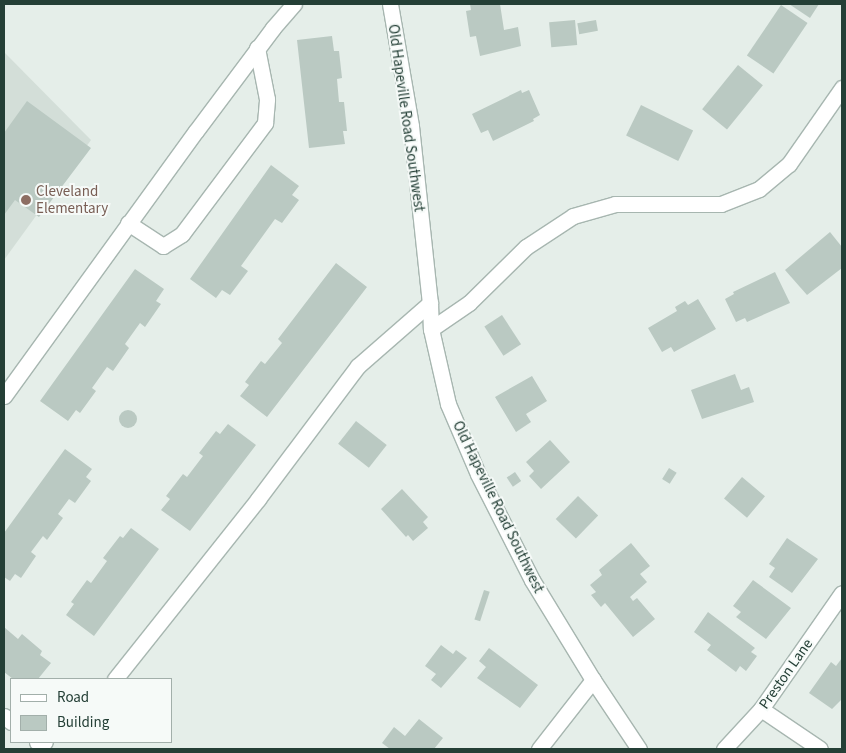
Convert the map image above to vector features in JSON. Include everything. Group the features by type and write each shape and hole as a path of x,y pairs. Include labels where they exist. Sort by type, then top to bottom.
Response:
{"street":[{"path":"4,396 257,48 294,4"},
{"name":"Old Hapeville Road Southwest","path":"390,4 411,126 430,303 431,329 448,404 478,474 532,580 593,680 639,749"},
{"path":"128,224 163,246 182,234 265,123 267,99 257,48"},
{"path":"431,329 469,303 526,247 573,216 615,204 721,204 759,189 789,164 842,88"},
{"path":"116,678 258,499 358,366 430,303"},
{"name":"Preston Lane","path":"724,749 761,709 842,593"},
{"path":"539,749 593,680"},
{"path":"761,709 820,749"}],"shaded area":[{"name":"Cleveland Elementary","path":"4,52 91,140 4,260"}],"building":[{"path":"470,4 500,4 504,30 518,27 521,46 480,56 476,36 470,37 466,11 471,10"},
{"path":"789,4 819,4 810,18"},
{"path":"781,5 808,23 773,73 747,56"},
{"path":"575,20 577,45 551,47 549,22"},
{"path":"596,20 598,31 579,34 577,23"},
{"path":"332,36 334,51 339,51 342,78 337,79 339,102 344,102 347,131 343,131 345,144 309,148 297,40"},
{"path":"738,65 763,85 727,129 702,109"},
{"path":"521,90 522,93 529,90 540,115 533,119 534,121 493,141 488,130 481,133 472,114"},
{"name":"Cleveland Elementary","path":"27,101 91,148 39,217 15,200 4,215 4,133"},
{"path":"641,105 693,130 678,161 626,136"},
{"path":"271,165 299,186 292,195 299,200 282,223 275,219 241,266 248,271 230,295 222,290 216,298 190,279"},
{"path":"830,232 842,247 842,268 807,295 785,270"},
{"path":"336,263 367,287 267,417 240,396 249,385 245,382 261,361 265,364 282,343 278,339"},
{"path":"135,269 164,289 156,301 161,304 145,327 140,323 125,344 129,348 113,371 107,367 92,388 96,391 80,413 76,410 68,421 40,401"},
{"path":"775,272 790,303 747,322 745,318 736,322 725,299 734,294 733,292"},
{"path":"698,299 716,329 674,352 671,347 662,352 648,328 677,311 675,307 685,301 688,305"},
{"path":"502,315 521,344 503,356 484,326"},
{"path":"735,374 741,390 749,387 754,402 702,419 691,390"},
{"path":"532,376 547,401 526,414 531,422 516,432 495,397"},
{"path":"128,410 134,413 137,419 134,425 128,428 122,425 119,419 122,413"},
{"path":"356,421 387,445 369,468 338,444"},
{"path":"228,424 256,445 190,531 161,510 170,499 166,496 183,474 187,477 203,456 199,453 216,431 220,434"},
{"path":"550,440 570,462 541,489 529,476 534,471 526,462"},
{"path":"65,449 92,469 86,477 91,481 75,503 69,499 58,514 63,518 47,540 43,536 31,552 36,556 21,578 15,574 10,581 4,577 4,533"},
{"path":"669,468 677,473 670,484 662,479"},
{"path":"515,472 521,481 513,487 507,478"},
{"path":"742,477 765,496 747,518 724,498"},
{"path":"402,489 428,517 423,522 428,528 413,541 408,535 406,537 381,509"},
{"path":"578,496 598,515 576,538 556,519"},
{"path":"131,528 159,549 94,636 66,615 74,604 71,602 87,580 91,583 107,561 103,558 120,536 123,538"},
{"path":"787,538 818,559 792,593 769,577 775,568 769,564"},
{"path":"631,543 650,566 640,574 647,582 630,597 633,601 637,598 655,619 633,637 605,603 601,607 591,595 596,592 590,585 602,575 599,570"},
{"path":"753,580 791,608 766,639 736,617 741,612 733,606"},
{"path":"484,590 490,592 480,621 474,619"},
{"path":"708,612 755,648 751,652 757,656 746,671 740,666 736,672 707,650 711,645 694,632"},
{"path":"4,627 18,639 22,634 42,651 40,655 51,663 39,678 12,678 4,672"},
{"path":"441,645 453,654 456,650 467,658 441,688 431,680 436,674 425,666"},
{"path":"489,648 538,685 520,708 477,678 486,667 479,661"},
{"path":"842,658 842,699 832,709 809,693 831,662 836,666"},
{"path":"419,719 443,738 434,749 390,749 382,743 394,727 405,736"}],"place":[{"name":"Cleveland Elementary","path":"26,200"}]}
